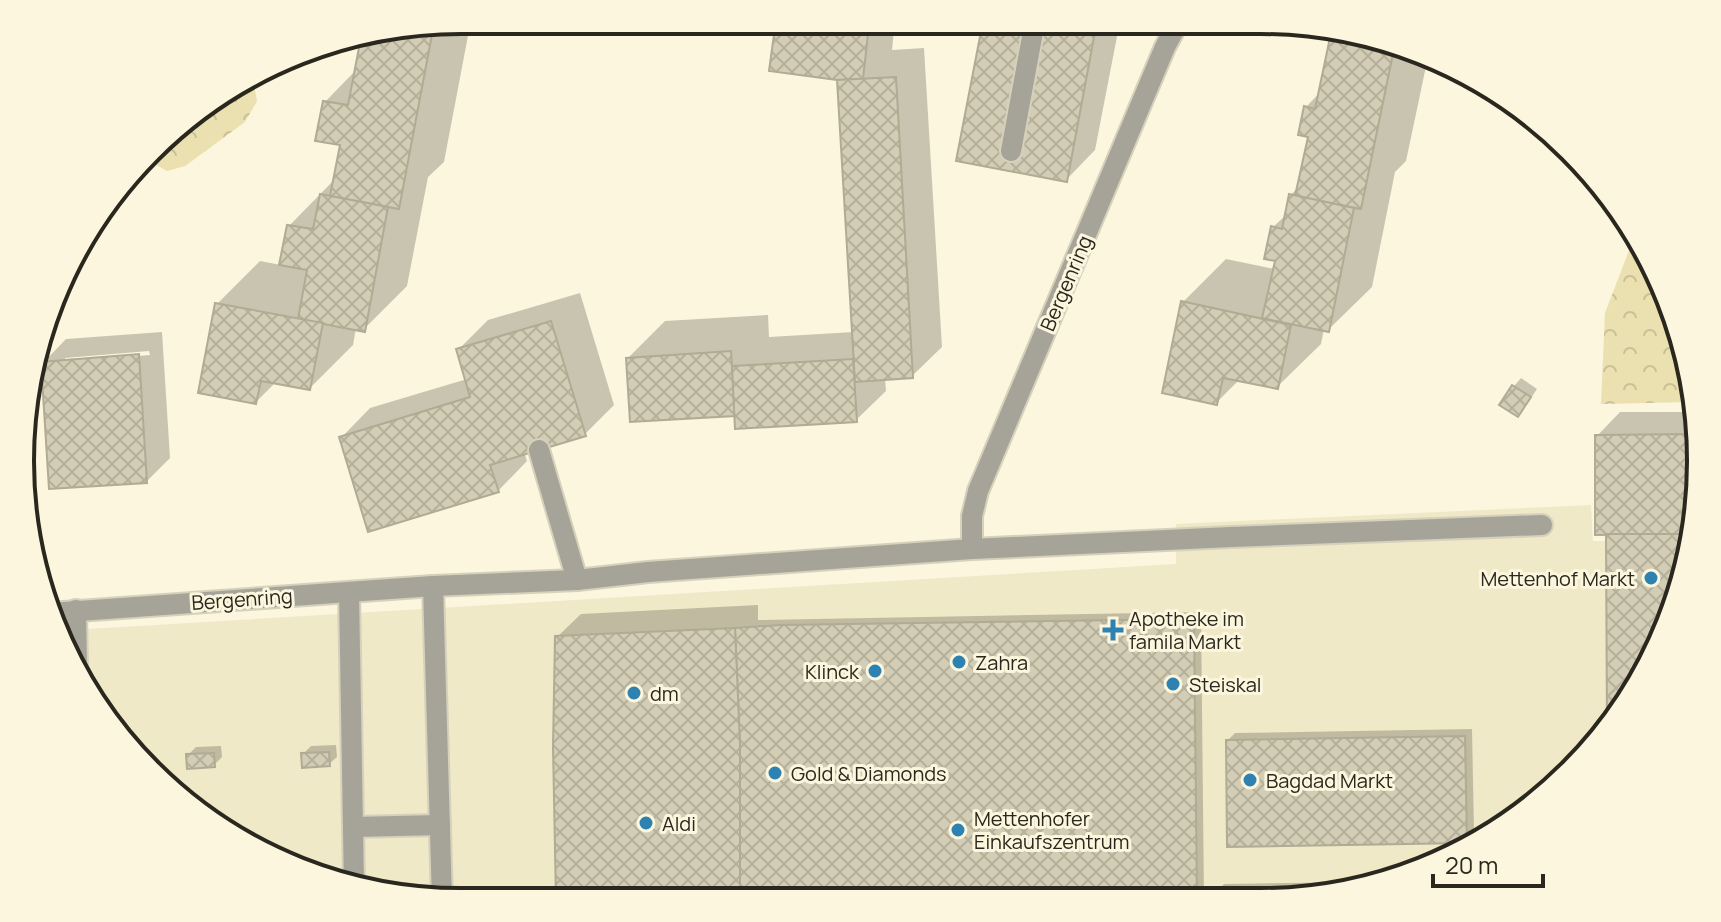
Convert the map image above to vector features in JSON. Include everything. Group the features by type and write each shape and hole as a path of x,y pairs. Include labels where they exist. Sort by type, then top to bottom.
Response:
{"street":[{"path":"1011,151 1033,34"},
{"name":"Bergenring","path":"972,549 972,516 978,491 1172,34"},
{"path":"539,450 577,580"},
{"name":"Bergenring","path":"62,612 433,586 577,580 648,572 972,549 1542,525"},
{"path":"433,586 442,887"},
{"path":"349,592 354,874"},
{"path":"76,610 77,647"},
{"path":"353,827 440,825"}],"shaded area":[{"path":"1591,505 1593,541 1680,540 1664,598 1630,674 1599,721 1542,782 1474,831 1423,855 1343,880 1288,887 461,888 378,880 324,865 272,844 201,800 159,763 122,721 91,674 70,630 1176,564 1176,524"}],"green space":[{"path":"254,87 257,101 245,122 185,166 167,171 154,164 201,122"},
{"path":"1630,248 1664,324 1683,402 1601,404 1605,313"}],"building":[{"path":"774,34 868,34 863,79 837,80 769,71"},
{"path":"980,34 1095,34 1067,182 956,161"},
{"path":"432,35 399,209 330,196 340,145 315,141 323,101 348,105 359,47"},
{"path":"1329,40 1393,56 1361,209 1295,196 1308,137 1298,135 1304,106 1315,109"},
{"path":"896,77 913,378 855,382 837,80"},
{"path":"320,194 388,207 365,332 298,319 307,270 279,265 287,225 313,229"},
{"path":"1289,194 1354,208 1329,332 1262,318 1275,261 1264,259 1271,226 1282,229"},
{"path":"1181,301 1291,325 1278,389 1223,378 1217,405 1162,393"},
{"path":"215,303 323,323 310,390 261,381 256,404 198,393"},
{"path":"551,321 586,436 490,465 499,492 368,532 339,437 470,397 456,349"},
{"path":"731,351 735,416 630,422 626,358"},
{"path":"139,354 147,483 49,489 42,378 46,362"},
{"path":"853,359 857,422 735,429 732,366"},
{"path":"1512,385 1531,397 1518,417 1499,405"},
{"path":"1686,434 1686,489 1680,534 1595,535 1595,435"},
{"path":"1606,534 1680,534 1672,572 1654,624 1630,674 1607,710"},
{"path":"1194,619 1197,888 740,888 740,744 735,628"},
{"path":"735,628 740,744 740,888 556,888 555,636"},
{"path":"1465,736 1467,835 1450,843 1227,847 1226,740"},
{"path":"329,752 330,766 302,768 301,753"},
{"path":"214,753 215,767 187,769 186,754"}],"place":[{"name":"Mettenhof Markt","path":"1651,578"},
{"name":"Apotheke im famila Markt","path":"1113,630"},
{"name":"Zahra","path":"959,662"},
{"name":"Klinck","path":"875,671"},
{"name":"Steiskal","path":"1173,684"},
{"name":"dm","path":"634,693"},
{"name":"Gold & Diamonds","path":"775,773"},
{"name":"Bagdad Markt","path":"1250,780"},
{"name":"Aldi","path":"646,823"},
{"name":"Mettenhofer Einkaufszentrum","path":"958,830"}]}
